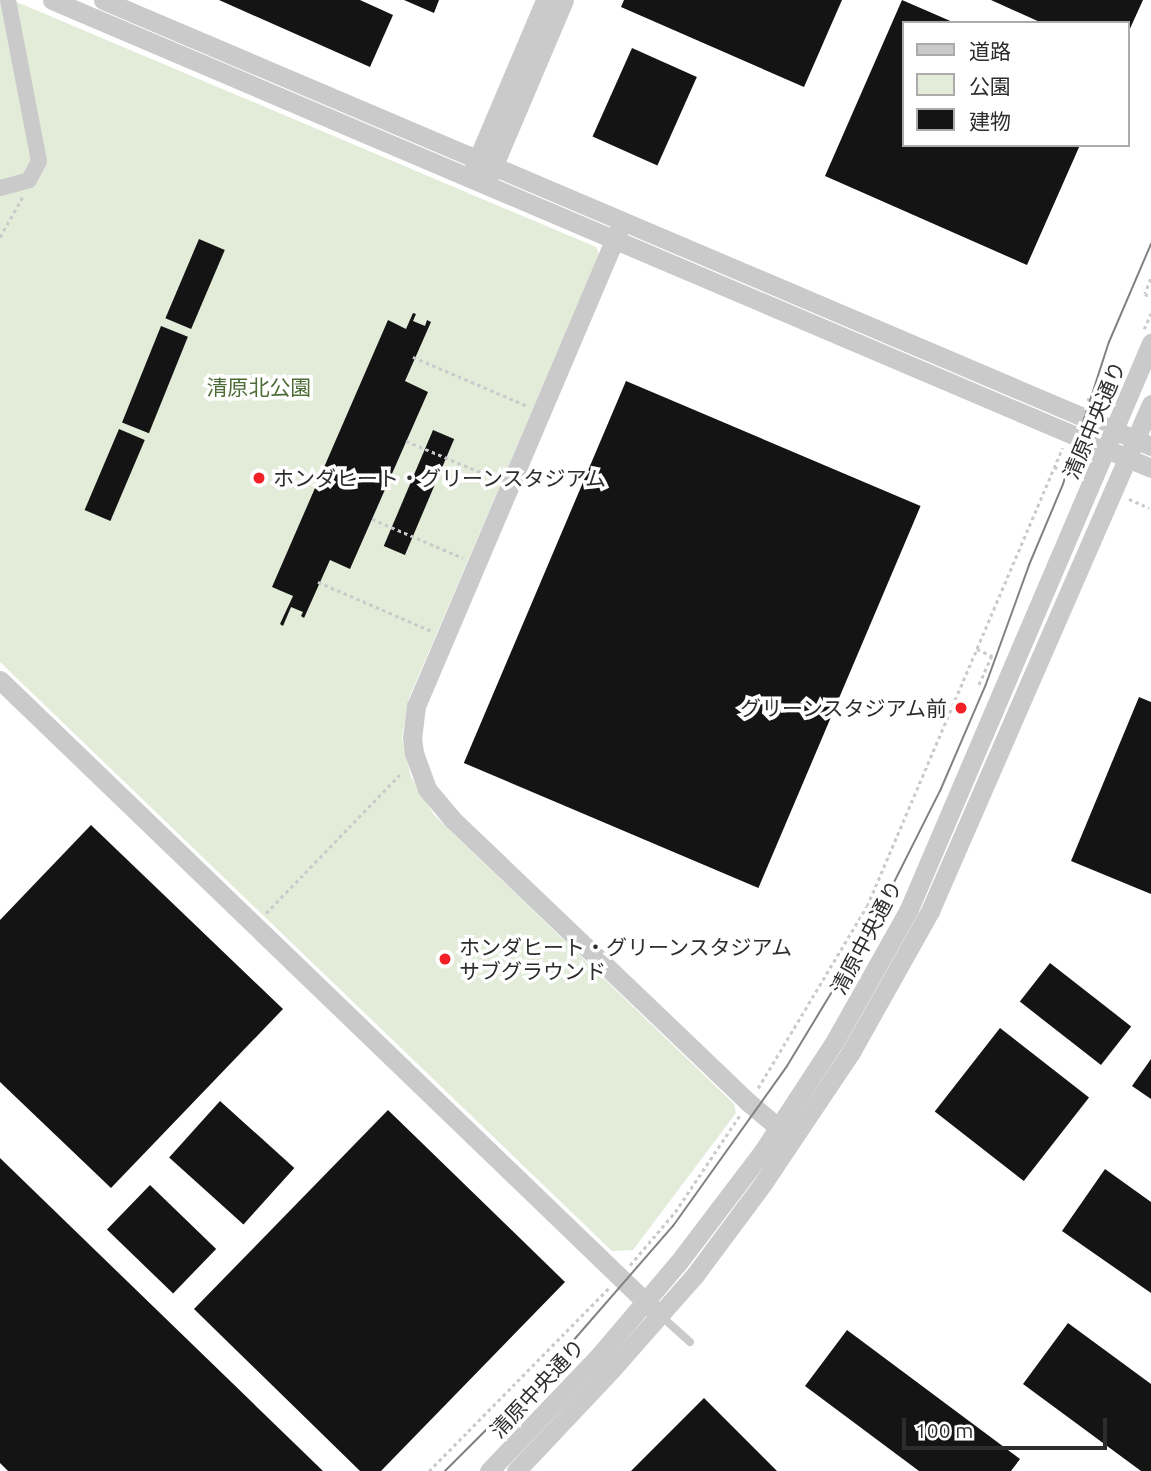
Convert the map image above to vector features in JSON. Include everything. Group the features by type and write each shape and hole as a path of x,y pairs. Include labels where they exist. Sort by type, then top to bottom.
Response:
{"street":[{"path":"0,188 29,180 38,161 8,0"},
{"path":"52,0 482,173 1151,468"},
{"path":"103,0 482,173"},
{"path":"482,173 545,0"},
{"path":"482,173 564,0"},
{"path":"618,231 1143,443"},
{"path":"618,231 416,706 413,721 414,753 428,789 452,819 748,1102 779,1128"},
{"name":"清原中央通り","path":"516,1471 653,1309 779,1128 835,1041 909,909 1151,344"},
{"name":"清原中央通り","path":"489,1471 653,1309 703,1264 795,1137 851,1052 930,911 1127,458 1143,443 1151,404"},
{"path":"0,680 653,1309"}],"lane":[{"path":"653,1309 690,1342"}],"path":[{"path":"0,237 29,180"},
{"path":"1151,279 1145,294 1151,297"},
{"path":"413,357 534,409"},
{"path":"406,441 503,482"},
{"path":"754,1093 867,906 1064,444"},
{"path":"1054,467 1062,470"},
{"path":"1119,495 1149,508"},
{"path":"372,519 469,561"},
{"path":"318,582 438,634"},
{"path":"977,649 992,656 978,688"},
{"path":"261,918 409,765"},
{"path":"429,1471 619,1276 675,1212 741,1112"}],"green space":[{"name":"清原北公園","path":"0,0 12,0 596,247 599,254 409,698 402,738 411,777 434,815 734,1104 736,1113 633,1250 612,1251 0,662"}],"building":[{"path":"219,0 360,0 393,15 370,67"},
{"path":"404,0 439,0 434,13"},
{"path":"624,0 842,0 804,87 621,7"},
{"path":"902,0 950,21 902,21 902,147 1079,147 1027,265 825,176"},
{"path":"991,0 1143,0 1130,29 1130,21 1038,21"},
{"path":"632,48 697,77 657,165 593,137"},
{"path":"199,239 225,250 191,329 165,318"},
{"path":"413,313 416,314 413,321 425,326 427,320 431,322 405,381 428,392 350,569 330,560 304,618 301,616 303,612 291,607 283,626 280,624 293,596 272,587 388,320 406,329"},
{"path":"161,326 188,337 149,433 122,422"},
{"path":"626,381 921,506 758,888 464,763"},
{"path":"119,429 145,440 110,521 85,510"},
{"path":"433,430 454,439 405,555 384,546"},
{"path":"1139,697 1151,702 1151,894 1071,861"},
{"path":"91,825 283,1009 111,1188 0,1082 0,920"},
{"path":"1050,963 1131,1026 1101,1065 1020,1002"},
{"path":"1000,1028 1089,1098 1024,1181 935,1112"},
{"path":"1151,1059 1151,1099 1132,1086"},
{"path":"220,1101 294,1168 243,1224 169,1157"},
{"path":"388,1110 565,1282 381,1471 360,1471 194,1309"},
{"path":"0,1158 323,1471 8,1471 0,1463"},
{"path":"1105,1169 1151,1202 1151,1293 1062,1231"},
{"path":"150,1185 216,1249 173,1294 107,1230"},
{"path":"1068,1323 1151,1384 1151,1471 1141,1471 1023,1384"},
{"path":"847,1330 1020,1459 1011,1471 919,1471 805,1386"},
{"path":"704,1398 777,1471 631,1471"}],"tram line":[{"path":"445,1471 559,1357 673,1226 787,1066 873,924 940,791 986,684 1029,565 1063,484 1109,342 1151,244"}],"place":[{"name":"ホンダヒート・グリーンスタジアム","path":"259,478"},
{"name":"グリーンスタジアム前","path":"961,708"},
{"name":"ホンダヒート・グリーンスタジアム サブグラウンド","path":"445,959"}]}
